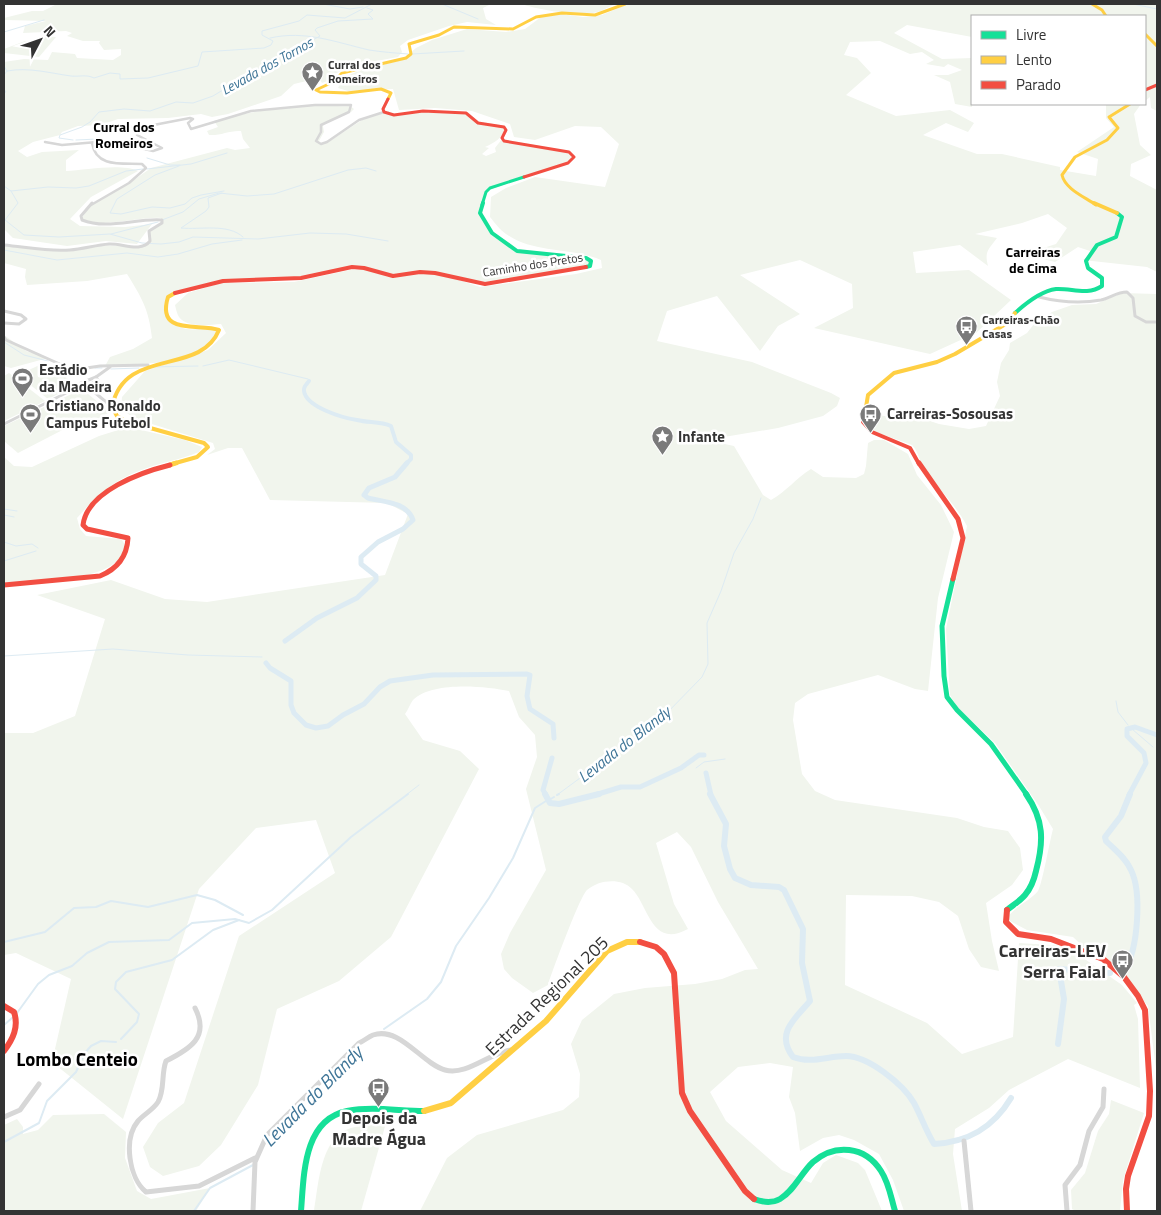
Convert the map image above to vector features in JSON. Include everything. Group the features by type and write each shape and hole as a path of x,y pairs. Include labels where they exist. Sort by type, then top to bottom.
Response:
{"main road":[{"path":"384,112 383,110 391,93 385,89 347,93 320,92 316,89 333,82 342,73 406,58 411,54 408,46 411,43 439,35 451,28 513,29 536,16 562,13 595,15 625,4"},
{"path":"1092,4 1102,10 1105,15"},
{"path":"1146,35 1157,46"},
{"path":"1127,1211 1127,1182 1148,1122 1150,1099 1146,1016 1141,1001 1129,983 1103,959 1051,939 1018,934 1006,922 1007,909 1025,895 1032,885 1041,852 1042,831 1040,817 1028,796 991,744 952,705 946,691 942,626 963,538 962,525 923,471 910,448 872,432 863,422 868,395 894,373 949,358 1004,326 1022,306 1058,289 1090,291 1098,290 1102,286 1102,278 1088,268 1086,261 1097,245 1116,237 1122,217 1113,211 1096,205 1070,188 1065,184 1062,175 1066,166 1086,149 1102,143 1116,132 1118,128 1109,117 1129,105"},
{"name":"Caminho dos Pretos","path":"112,407 114,399 129,378 136,372 148,365 202,352 211,345 219,334 219,330 213,327 191,331 182,328 168,319 166,302 172,295 214,282 301,278 352,267 364,268 393,276 420,272 435,273 485,284 586,268 592,264 586,258 517,251 492,233 480,213 486,192 490,188 568,163 574,159 573,154 562,150 504,141 502,138 506,130 504,127 478,123 468,113 423,111 394,114 384,112"},
{"path":"4,585 100,576 111,572 126,551 129,542 126,536 122,534 95,533 84,527 84,517 94,503 119,482 143,472 197,457 208,450 207,445 200,441 125,421 118,416 112,407"},
{"name":"Estrada Regional 205","path":"301,1211 311,1147 317,1130 324,1121 338,1113 347,1111 424,1111 444,1107 458,1098 552,1015 612,948 623,942 632,941 652,944 667,956 674,973 680,1075 686,1103 745,1191 755,1200 774,1202 787,1192 820,1156 830,1150 850,1148 864,1154 877,1165 884,1178 895,1211"},
{"path":"4,1006 15,1014 14,1034 4,1051"}],"street":[{"path":"101,127 138,128 190,118 193,119 188,123 190,128 195,129 212,121 250,111 320,105 351,105 349,112 321,124 322,132 316,141 321,144 327,142 359,120 384,112"},
{"path":"45,142 62,145 100,142 112,146 128,145 151,151 162,149 160,145 137,135 138,128"},
{"path":"4,245 70,250 110,244 141,247 148,244 149,231 162,220 102,224 84,222 80,218 93,202 129,183 146,169 142,164 113,163 100,160 94,154 92,143"},
{"path":"1039,297 1072,302 1098,300 1126,292 1132,298 1135,316 1146,322 1157,322"},
{"path":"4,311 21,315 26,319 21,324 4,323"},
{"path":"4,338 26,351 48,358 73,370 148,365"},
{"path":"80,386 81,382 96,377 111,366"},
{"path":"4,424 80,386 87,386 98,380 96,377"},
{"path":"87,386 112,407"},
{"path":"195,1008 201,1020 201,1030 188,1050 166,1061 158,1103 137,1121 131,1133 131,1158 135,1179 146,1192 199,1186 255,1158"},
{"path":"253,1211 253,1165 258,1148 267,1135 359,1043 373,1035 394,1038 442,1069 456,1072 493,1055 513,1050"},
{"path":"4,1117 13,1115 18,1111 39,1084"},
{"path":"1067,1211 1065,1184 1080,1165 1089,1131 1103,1107 1104,1089"},
{"path":"1150,1099 1157,1099"},
{"path":"964,1141 970,1211"}],"shaded area":[{"path":"57,4 491,4 483,8 486,19 496,25 467,22 449,26 408,40 400,46 402,52 398,57 355,65 332,75 330,80 322,83 319,78 294,84 281,96 228,114 212,117 201,114 168,118 118,119 101,125 78,126 62,132 60,135 33,142 18,151 27,157 42,152 79,150 66,160 66,171 123,167 138,171 91,197 70,219 80,226 125,227 152,224 137,244 106,241 67,246 13,238 4,229 4,62 24,59 48,60 52,52 75,54 77,58 113,60 121,55 121,49 104,50 99,43 100,41 83,41 67,36 72,33 66,31 23,33 25,26 46,21 4,20 4,18 32,11 43,11"},
{"path":"521,4 616,4 598,12 581,14"},
{"path":"628,4 1157,4 1157,111 1151,108 1150,97 1146,100 1146,15 971,15 971,37 907,25 894,33 942,59 971,58 972,107 955,104 950,82 934,75 948,75 962,70 948,64 944,67 926,64 934,60 922,52 910,54 880,41 850,42 844,55 857,58 871,73 846,95 896,116 950,110 974,123 968,132 946,123 923,135 977,154 1002,154 1060,167 1060,170 1096,176 1098,159 1077,152 1114,127 1106,118 1106,105 1140,105 1134,114 1140,145 1151,155 1131,164 1130,176 1157,190 1157,272 1147,267 1083,260 1093,252 1078,247 1055,262 1035,257 1037,250 1056,244 1067,228 1048,214 1022,223 975,234 997,238 987,253 988,266 960,245 913,252 916,273 969,270 1011,300 976,333 930,354 814,328 853,308 852,284 800,260 740,275 800,314 778,326 760,351 717,296 667,311 657,341 752,362 840,398 837,406 823,416 778,428 706,440 734,446 763,495 771,500 811,469 823,477 856,478 864,474 868,443 874,440 884,440 908,454 917,475 941,505 954,532 938,598 928,691 915,689 878,675 808,694 795,703 793,720 802,774 815,791 835,800 957,818 984,827 1008,831 1020,848 1023,870 1012,885 986,903 999,971 981,967 969,949 958,916 939,902 912,896 846,895 845,985 927,1023 962,1054 1013,1037 1019,943 1066,946 1122,985 1137,1003 1134,1005 1138,1019 1140,1088 1068,1059 1009,1090 989,1108 955,1129 953,1154 962,1211 904,1211 893,1180 879,1154 854,1140 839,1135 823,1138 800,1151 795,1113 789,1097 793,1067 770,1063 738,1067 710,1092 726,1121 782,1170 811,1183 823,1163 836,1155 858,1163 865,1170 882,1211 420,1211 447,1158 477,1135 563,1110 579,1097 580,1074 571,1044 582,1020 614,994 645,988 695,984 722,979 745,970 758,969 718,902 691,847 677,832 656,843 674,904 688,929 676,934 666,934 652,923 638,896 632,889 616,881 603,882 587,890 583,895 548,985 533,993 512,978 504,969 501,954 510,933 546,870 526,789 537,757 535,735 519,717 509,691 459,686 445,687 422,694 413,700 405,714 423,740 460,751 479,769 391,937 339,981 277,1009 258,1085 221,1145 199,1166 163,1176 150,1167 143,1147 158,1123 184,1103 239,936 335,873 316,820 256,828 199,889 123,1119 52,1062 71,979 16,953 4,955 4,733 33,733 75,716 105,619 37,595 111,580 165,599 207,602 385,575 408,514 387,503 270,500 242,448 228,448 207,455 215,449 213,443 139,420 121,410 122,397 145,371 188,357 162,362 105,366 110,357 133,349 152,338 144,304 127,274 87,281 27,285 26,269 4,263 4,245 70,250 100,245 141,247 150,241 149,231 161,224 161,218 97,223 82,218 89,207 151,168 227,148 235,150 250,148 243,139 241,131 209,135 207,131 218,127 214,121 290,107 315,105 350,106 354,109 324,124 324,132 319,141 321,144 330,141 362,120 389,111 390,114 423,111 466,113 475,121 500,125 506,129 497,140 485,147 489,148 482,154 486,156 496,152 495,148 502,139 567,151 574,157 568,163 488,190 482,207 483,219 492,233 514,250 589,259 592,264 490,283 453,278 480,287 576,274 602,268 601,260 589,256 540,248 517,240 504,232 490,217 491,197 506,188 535,177 605,187 619,144 601,127 575,126 535,140 514,137 510,124 472,111 435,108 399,110 393,89 348,91 338,88 344,77 359,71 402,60 416,48 432,40 467,29 506,32 525,29 541,17 560,14 583,17 602,15","holes":["352,267 366,269 350,270 294,282 221,283 188,293 175,305 179,317 187,323 221,324 226,333 208,350 195,354 204,351 212,344 219,330 186,329 180,327 167,316 167,299 185,291 232,280 309,277"]},
{"path":"41,36 56,37 39,57 4,53 4,49 25,41 30,44 36,42"},
{"path":"1122,293 1157,294 1157,1077 1148,1006 1119,971 1091,954 1073,937 1027,930 1010,921 1008,917 1038,891 1053,829 995,743 957,707 950,695 946,629 967,526 958,511 923,466 912,445 873,431 866,425 871,414 898,418 918,417 939,424 969,429 986,426 1000,396 997,382 1001,363 1009,350 1010,343 1027,333 1034,324 1052,312 1072,305 1096,304"},
{"path":"4,335 26,351 48,358 11,368 4,366"},
{"path":"46,362 76,385 48,399 18,375"},
{"name":"Estádio da Madeira","path":"9,373 45,401 4,421 4,376"},
{"name":"Cristiano Ronaldo Campus Futebol","path":"82,389 110,412 84,426 75,419 78,422 18,453 4,441 4,426"},
{"path":"128,427 185,440 202,447 199,452 146,468 121,479 98,496 77,518 80,529 86,536 121,539 126,546 119,559 109,567 64,579 4,583 4,457 14,466 32,467 99,436"},
{"path":"1111,1100 1144,1113 1123,1180 1120,1211 1076,1211 1072,1209 1071,1190 1085,1173 1098,1131 1109,1114"},
{"path":"104,1114 126,1132 125,1158 137,1191 151,1199 210,1188 196,1211 4,1211 4,1125 17,1119 23,1127 23,1134 38,1130 53,1115"},
{"path":"386,1123 361,1211 314,1211 323,1161 335,1139 343,1131 355,1127"}],"waterway":[{"name":"Levada dos Tornos","path":"323,4 350,9 363,7"},
{"path":"7,71 39,71 94,78 110,73 120,74 120,79 148,78 198,66 202,52 264,48 271,45 273,41 262,35 262,31 299,21 307,15 345,18 372,4"},
{"path":"442,4 478,19"},
{"path":"1133,4 1157,9"},
{"name":"Levada dos Tornos","path":"317,38 320,36 315,30 317,28 338,21 373,19 368,14 373,10 367,8"},
{"path":"4,32 44,20"},
{"path":"270,38 295,35 317,38"},
{"name":"Levada dos Tornos","path":"73,140 59,138 60,135 90,122 99,112 124,109 150,111 176,102 193,103 213,96 231,85 234,81 251,76 262,65 279,57 297,52 304,45 317,38"},
{"path":"317,38 369,50 408,54"},
{"path":"412,54 464,51"},
{"path":"4,66 7,71"},
{"path":"4,75 7,71"},
{"path":"4,89 6,92 4,93"},
{"name":"Levada dos Tornos","path":"76,140 98,139 108,141"},
{"path":"147,169 191,164 227,153"},
{"name":"Levada dos Tornos","path":"147,158 170,165 180,165"},
{"name":"Levada dos Tornos","path":"179,166 155,175 117,199 110,213 121,214 152,207 170,208 185,204 192,198 201,195 224,191"},
{"path":"221,193 247,196 274,194 348,170 366,168 376,171"},
{"path":"11,191 48,187 76,188 89,186 126,171 143,169"},
{"path":"4,186 11,191"},
{"path":"11,191 18,203 5,220 24,235 59,237 110,234 142,243 161,244 179,242 193,237 258,239 310,233 346,234 388,241"},
{"path":"162,220 183,212 199,199 221,193"},
{"name":"Levada dos Tornos","path":"221,193 208,198 209,207 206,211 181,228 230,230 243,237"},
{"path":"111,234 158,222"},
{"name":"Levada dos Tornos","path":"4,250 57,260 127,253 158,257 178,254 212,244 242,240"},
{"path":"4,342 24,355 48,361"},
{"path":"203,366 229,360 308,379"},
{"path":"152,367 198,366"},
{"path":"70,367 79,368"},
{"path":"95,368 102,368"},
{"path":"111,369 139,368"},
{"path":"309,381 304,391 306,397 318,407 343,417 391,426 396,442 411,455 411,459 407,463"},
{"path":"285,641 317,618 357,598 376,580 376,576 361,564 361,557 378,542 403,529 413,520 410,514 400,506 368,498 364,495 369,488 395,477 407,463"},
{"name":"Levada do Blandy","path":"559,794 557,795 663,717 702,677 708,664 707,623 721,591 734,553 753,519 761,498"},
{"name":"Levada dos Tornos","path":"4,509 17,511"},
{"name":"Levada dos Tornos","path":"4,515 14,517"},
{"name":"Levada dos Tornos","path":"4,542 16,546 32,544 38,548"},
{"name":"Levada dos Tornos","path":"4,561 36,551"},
{"path":"4,656 113,649 188,655 262,657"},
{"path":"266,663 270,668 291,681 291,705 294,713 306,725 316,728 328,726 343,715 364,704 380,687 390,681 433,675 527,674 530,675 527,696 530,709 553,724 554,738"},
{"path":"1116,701 1118,712 1128,725"},
{"path":"1129,795 1146,763 1144,753 1127,736 1127,729 1135,727 1157,735"},
{"path":"1132,729 1153,747"},
{"path":"595,795 621,787 640,787 681,768 699,755 704,755"},
{"path":"546,795 543,790 552,758"},
{"path":"696,768 704,762 725,759"},
{"path":"706,773 711,795"},
{"path":"406,795 419,785"},
{"path":"239,920 249,923 272,910 351,837 408,794"},
{"path":"545,794 550,803 559,804 595,795"},
{"path":"595,795 599,794"},
{"path":"710,794 726,824 724,846 730,869 735,878 751,885 779,887 784,890 803,929 802,963 810,1001 793,1020 787,1033 786,1041 793,1057 806,1060 839,1056 855,1057 884,1072 902,1088 914,1103 934,1144 958,1140 978,1132 996,1118 1011,1098"},
{"path":"1125,969 1136,935 1137,892 1129,866 1120,854 1106,841 1105,837 1121,816 1130,794"},
{"name":"Levada do Blandy","path":"549,800 554,797"},
{"name":"Levada do Blandy","path":"384,1029 427,999 441,982 456,946 489,898 513,858 535,808 546,801"},
{"name":"Levada dos Tornos","path":"4,942 45,932 74,908 96,907 111,901 148,907 197,895 215,900 243,915"},
{"path":"17,1013 38,984 49,975 72,966 87,953 109,942 169,940 192,923 239,920"},
{"name":"Levada dos Tornos","path":"121,1039 137,1022 139,1014 115,989 116,982 126,972 172,960 213,930 239,920"},
{"path":"1058,1044 1064,999 1059,969 1110,973"},
{"path":"4,1025 12,1018"},
{"name":"Levada dos Tornos","path":"4,1142 39,1123 47,1101 76,1072 84,1054 91,1046 101,1041 116,1042"},
{"name":"Levada do Blandy","path":"194,1211 210,1188 253,1165"}],"traffic: fast":[{"path":"524,177 490,188 486,192 480,213 492,233 517,251 586,258 591,261 590,266 586,267"},
{"path":"1015,313 1032,300 1052,290 1091,291 1102,286 1102,278 1088,268 1086,261 1097,245 1116,237 1122,217 1117,213"},
{"path":"953,579 942,626 944,676 947,697 957,710 991,744 1035,807 1042,831 1041,853 1032,885 1025,895 1007,910"},
{"path":"301,1211 305,1166 314,1136 321,1124 332,1116 347,1111 424,1111"},
{"path":"754,1199 767,1202 780,1199 809,1166 822,1155 840,1149 850,1149 867,1156 881,1171 895,1211"}],"traffic: slow":[{"path":"388,99 391,93 381,89 347,93 320,92 316,90 333,82 342,73 406,58 411,54 409,44 439,35 454,27 513,29 536,17 562,13 595,15 625,4"},
{"path":"1092,4 1102,10 1105,15"},
{"path":"1146,35 1157,46"},
{"path":"1117,213 1098,206 1068,186 1063,180 1062,175 1075,157 1107,140 1118,128 1109,117 1128,105"},
{"path":"170,465 197,457 208,447 204,443 125,421 117,416 112,407 120,389 129,378 143,368 198,353 215,340 219,330 207,327 184,327 171,321 166,309 166,303 168,297 175,293"},
{"path":"864,419 868,395 894,373 937,362 955,354 1004,325 1015,313"},
{"path":"424,1111 451,1103 546,1021 607,951 627,942 640,942"}],"traffic: jam":[{"path":"1146,90 1157,85"},
{"path":"388,99 383,109 384,112 394,115 423,111 466,113 478,123 504,127 506,130 502,138 504,141 569,152 574,157 568,163 524,177"},
{"path":"175,293 223,281 301,278 352,267 364,268 393,276 420,272 435,273 485,284 586,267"},
{"path":"864,419 863,422 872,432 910,448 923,471 958,519 963,538 953,579"},
{"path":"4,585 100,576 111,570 124,556 128,545 128,538 123,535 92,532 83,525 85,516 102,496 119,484 149,471 170,465"},
{"path":"1007,910 1006,922 1018,934 1051,939 1103,959 1124,977 1138,996 1145,1010 1150,1091 1149,1116 1128,1176 1126,1189 1127,1211"},
{"path":"640,942 656,947 664,954 674,973 682,1093 690,1111 745,1191 754,1199"},
{"path":"4,1006 14,1012 16,1018 13,1038 4,1051"}],"place":[{"name":"Curral dos Romeiros","path":"312,91"},
{"name":"Carreiras-Chão Casas","path":"966,346"},
{"name":"Estádio da Madeira","path":"23,398"},
{"name":"Carreiras-Sosousas","path":"871,433"},
{"name":"Cristiano Ronaldo Campus Futebol","path":"30,434"},
{"name":"Infante","path":"662,456"},
{"name":"Carreiras-LEV Serra Faial","path":"1122,980"},
{"name":"Depois da Madre Água","path":"379,1107"}],"district":[{"name":"Curral dos Romeiros","path":"124,136"},
{"name":"Carreiras de Cima","path":"1033,260"},
{"name":"Lombo Centeio","path":"77,1059"}]}
